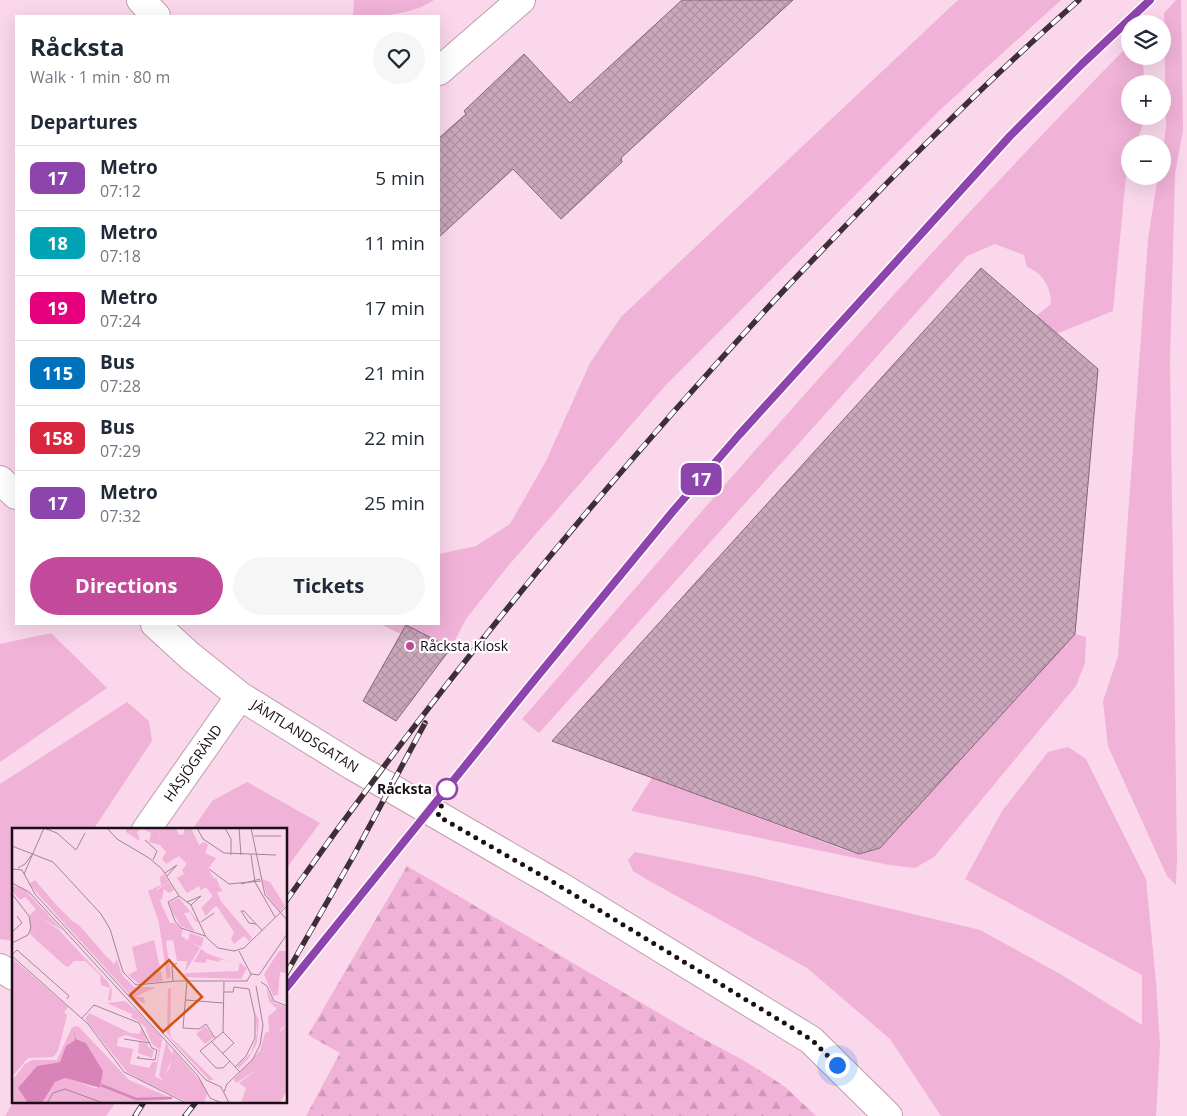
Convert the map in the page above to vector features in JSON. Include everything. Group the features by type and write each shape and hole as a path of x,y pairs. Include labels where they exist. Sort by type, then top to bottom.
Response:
{"street":[{"path":"141,0 155,15"},
{"path":"440,70 522,0"},
{"name":"JÄMTLANDSGATAN","path":"155,625 240,696 353,766 558,885 812,1040 888,1116"},
{"name":"HÅSJÖGRÄND","path":"147,828 240,696"},
{"path":"0,968 12,975"}],"green space":[{"path":"354,0 434,0 415,9 395,14 353,15"},
{"path":"958,0 1061,0 941,109 665,386 508,566 466,619 451,648 406,625 440,625 440,554 476,546 510,524 546,461 590,363 621,317"},
{"path":"1176,0 1181,0 1183,131 1175,174 1170,360 1176,885 1167,876 1108,746 1103,701 1118,656 1148,239 1157,185 1171,185 1171,135 1165,135 1166,125 1171,125 1171,75 1165,75 1165,65 1171,65 1171,15 1164,15"},
{"path":"1121,53 1121,65 1143,65 1144,75 1121,75 1121,125 1143,125 1139,135 1121,135 1121,185 1125,185 1113,311 1056,334 1036,316 1051,304 1050,292 1042,277 1027,267 1024,255 995,244 967,256 539,733 522,719 820,377 973,208"},
{"path":"382,625 406,625 401,634"},
{"path":"51,633 107,688 0,762 0,644"},
{"path":"1075,634 1086,637 1085,663 1076,686 934,857 915,868 889,865 631,811 652,778 847,851 859,854 880,848"},
{"path":"127,702 149,721 152,741 94,828 12,828 12,941 0,939 0,784"},
{"path":"1068,747 1086,759 1146,879 1160,1045 1156,1116 941,1116 890,1039 807,968 646,879 633,871 628,860 635,852 754,876 980,930 1062,975 1142,1025 1142,975 965,879 1002,811 1048,752"},
{"path":"247,782 320,823 288,866 288,828 193,828 212,801"},
{"path":"407,866 698,1036 743,1060 784,1086 816,1116 306,1116 340,1053 308,1035"},
{"path":"12,1104 115,1104 106,1116 5,1116"}],"building":[{"path":"682,0 793,0 621,158 622,162 561,219 513,169 440,236 440,137 466,114 464,111 524,54 570,103"},
{"path":"981,268 1098,369 1075,634 880,848 859,854 552,741"},
{"path":"406,625 451,648 396,721 363,701"}],"railway":[{"path":"288,898 403,741 464,663 653,435 786,288 893,177 1003,69 1079,0"},
{"path":"288,986 536,678 674,510 739,435 1009,136 1150,0"},
{"path":"288,970 354,855 425,723"},
{"path":"135,1116 143,1104"},
{"path":"185,1116 194,1104"}],"metro line":[{"name":"17","path":"288,986 536,678 674,510 739,435 1010,136 1150,0"}],"place":[{"name":"Råcksta Kiosk","path":"410,646"},
{"name":"Råcksta","path":"447,789"}],"route":[{"path":"447,789 438,816 558,885 812,1040 837,1065"}]}
